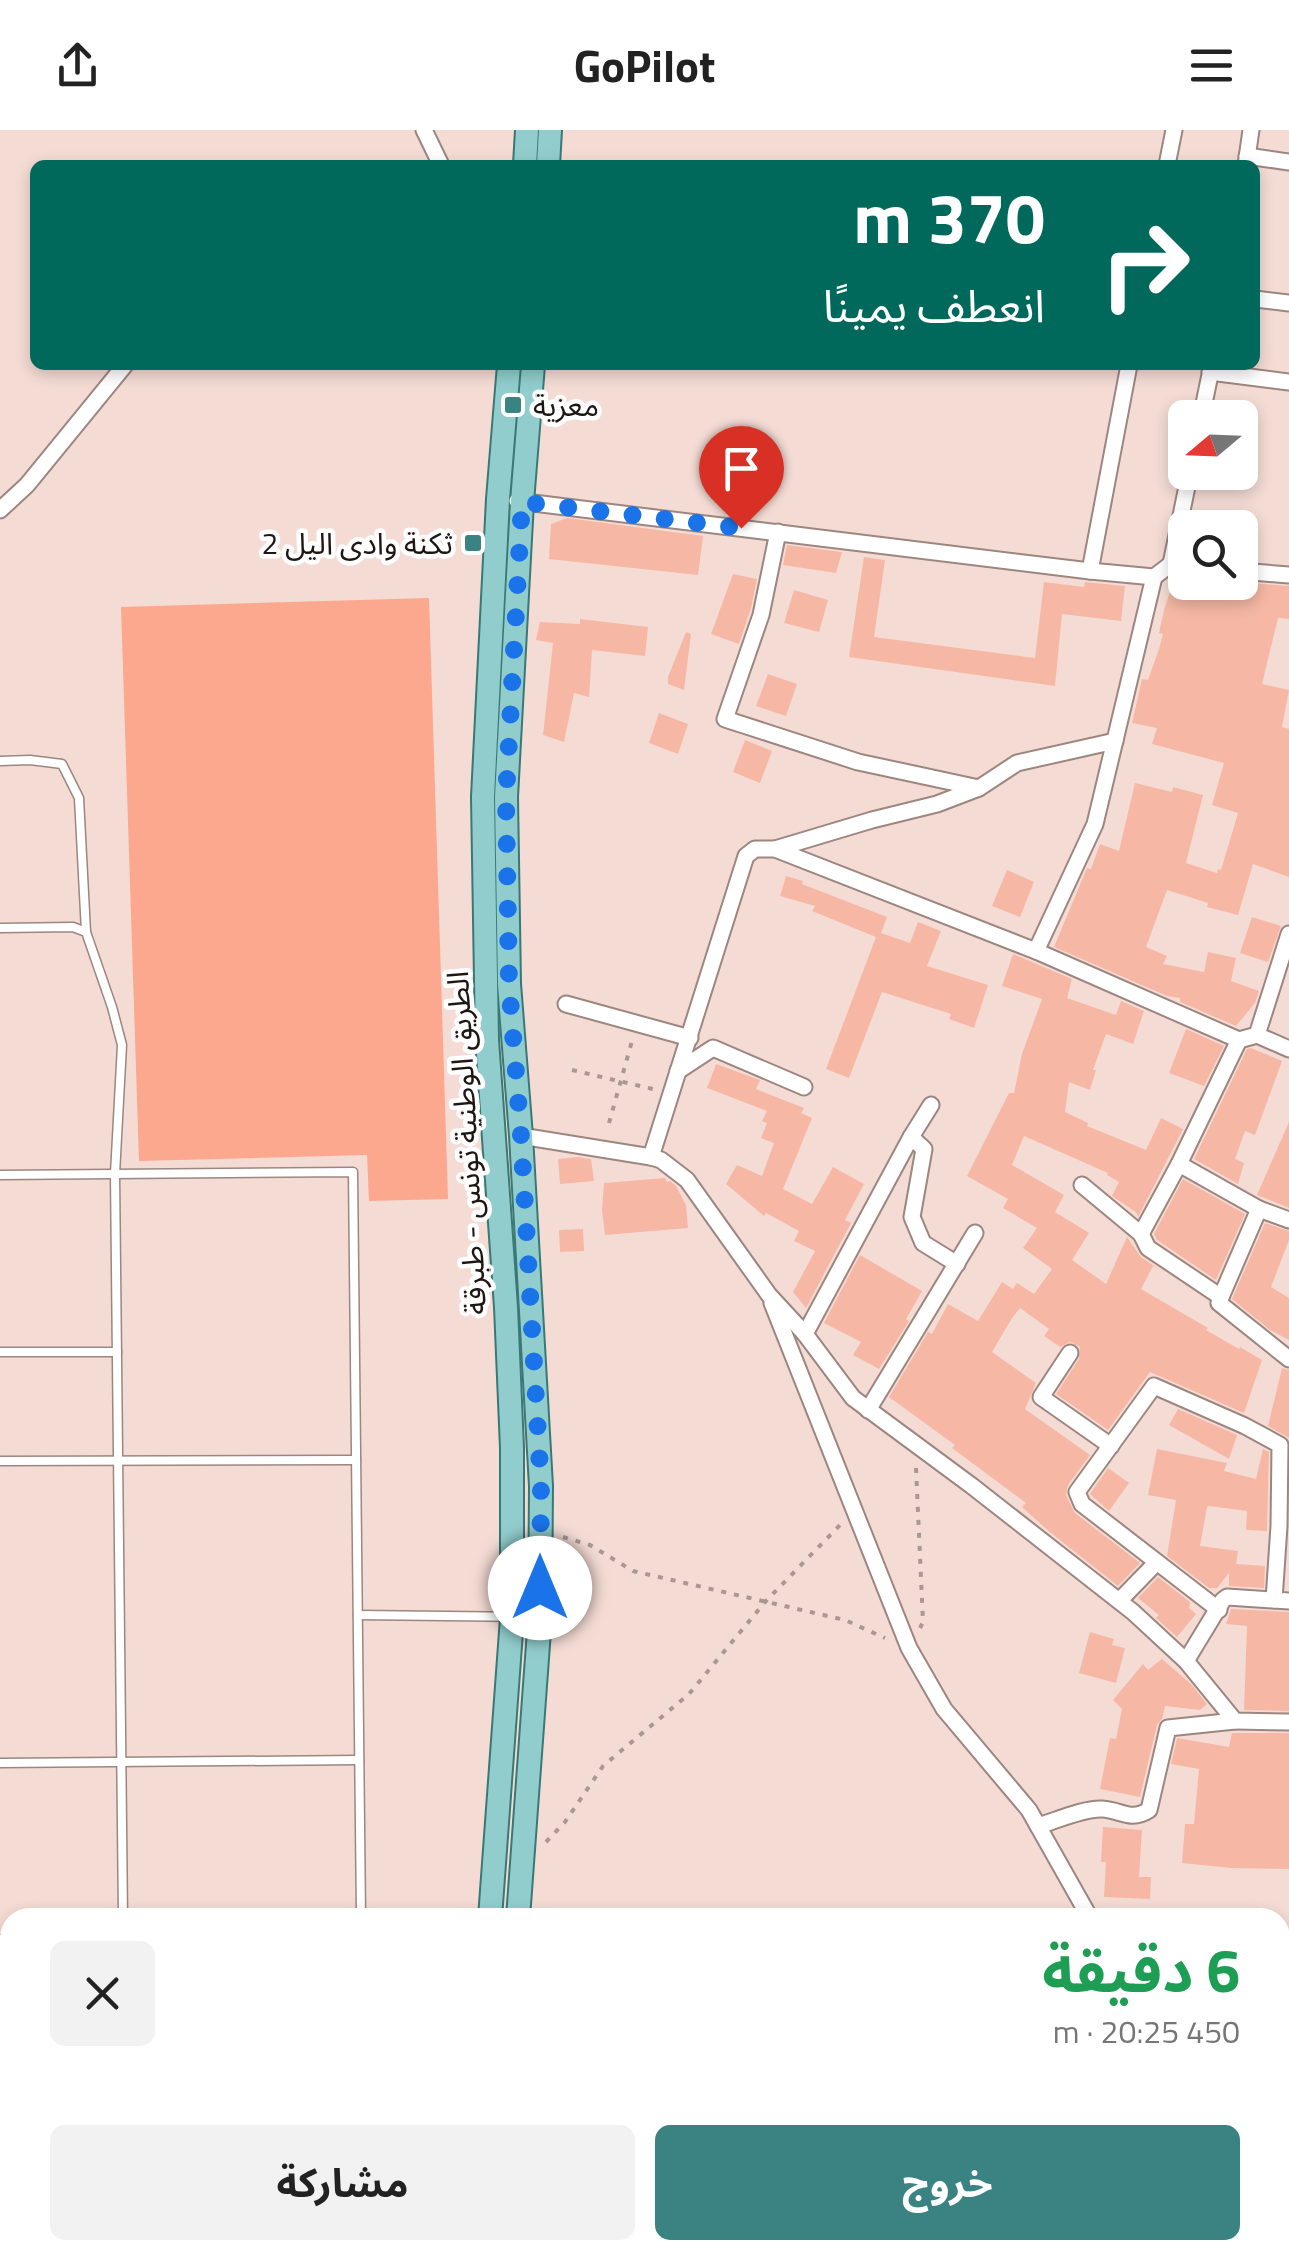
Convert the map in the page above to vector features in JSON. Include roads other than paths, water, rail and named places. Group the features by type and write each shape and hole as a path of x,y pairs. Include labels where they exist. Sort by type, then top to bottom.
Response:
{"main road":[{"path":"525,160 527,130"},
{"path":"548,160 550,130"},
{"name":"الطريق الوطنية تونس - طبرقة","path":"509,370 506,797 509,984 541,1486 540,1616 519,1908"},
{"name":"الطريق الوطنية تونس - طبرقة","path":"491,1908 512,1618 512,1448 488,1040 482,797 510,500 531,370"}],"street":[{"path":"424,130 438,160"},
{"path":"1168,160 1174,130"},
{"path":"1246,160 1251,130"},
{"path":"1260,161 1289,162"},
{"path":"1260,299 1289,302"},
{"path":"0,510 27,484 121,370"},
{"path":"1090,571 1128,370"},
{"path":"1205,400 1211,370"},
{"path":"1222,370 1289,382"},
{"path":"510,500 1090,571 1154,576 1168,570"},
{"path":"778,532 761,615 725,719 858,762 979,788"},
{"path":"1258,572 1289,574"},
{"path":"1036,952 1095,824 1154,576"},
{"path":"650,1158 746,856 755,849 775,849 936,804 979,788 1017,763 1115,741"},
{"path":"775,849 1036,952 1239,1040 1257,1035 1289,1049"},
{"path":"1257,1035 1289,934"},
{"path":"566,1004 690,1038"},
{"path":"1141,1234 1180,1164 1239,1040"},
{"path":"678,1072 713,1048 804,1088"},
{"path":"804,1334 931,1105"},
{"path":"521,1136 661,1160 688,1180 769,1295 853,1398 1170,1644 1235,1721"},
{"path":"911,1137 924,1149 912,1217 923,1243 956,1264"},
{"path":"1180,1164 1259,1209 1289,1220"},
{"path":"1082,1185 1141,1234 1148,1248 1221,1296"},
{"path":"1259,1209 1219,1304 1289,1359"},
{"path":"868,1410 975,1233"},
{"path":"769,1295 910,1648 944,1709 1029,1810 1084,1908"},
{"path":"1070,1353 1041,1397 1111,1446"},
{"path":"1186,1661 1219,1610 1223,1600 1227,1597 1282,1601 1280,1445 1154,1386 1078,1497 1219,1610"},
{"path":"1119,1601 1156,1563"},
{"path":"1038,1826 1100,1809 1136,1817 1144,1814 1149,1810 1168,1728 1235,1721 1289,1722"}],"lane":[{"path":"0,761 62,764 80,798 86,932 122,1045 115,1174 123,1908"},
{"path":"0,928 73,927 86,932"},
{"path":"0,1175 353,1172 361,1908"},
{"path":"0,1352 117,1352"},
{"path":"0,1462 356,1460"},
{"path":"358,1616 540,1616"},
{"path":"0,1763 359,1760"}],"place":[{"name":"معزية","path":"513,405"},
{"name":"ثكنة وادى اليل 2","path":"473,543"}]}
